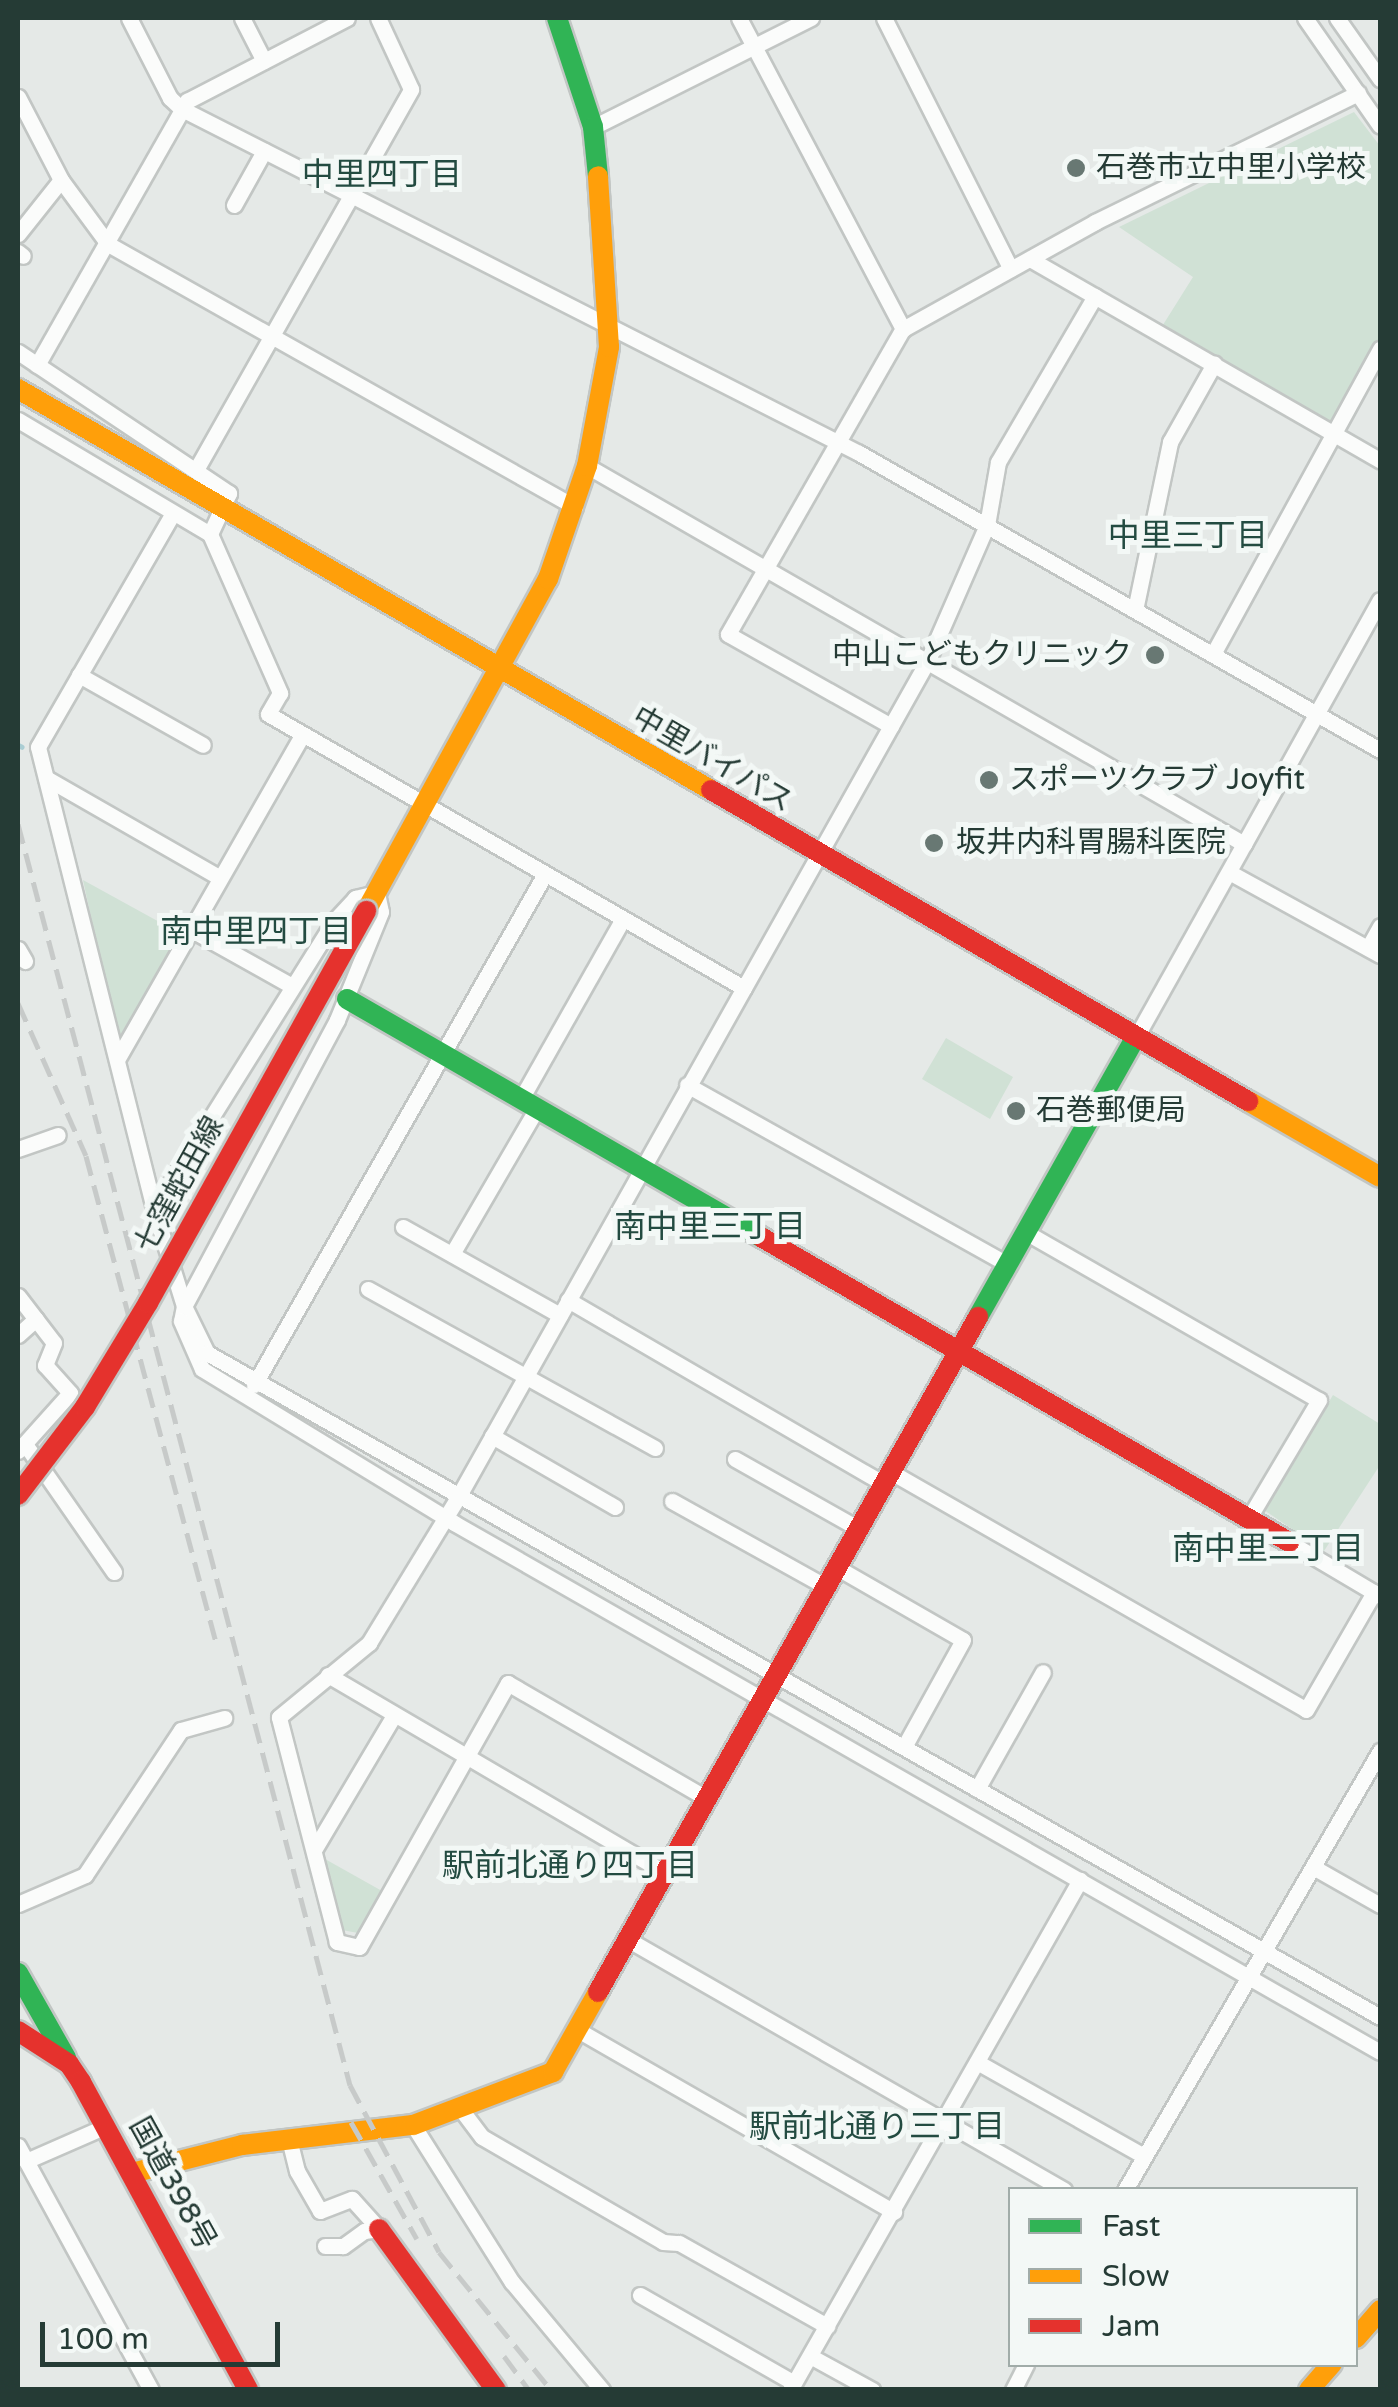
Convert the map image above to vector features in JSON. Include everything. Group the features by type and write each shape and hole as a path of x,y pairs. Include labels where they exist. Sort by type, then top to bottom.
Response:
{"main road":[{"name":"七窪蛇田線","path":"18,1495 85,1408 148,1303 548,579 575,506 587,466 608,326 593,127 556,18"},
{"name":"中里バイパス","path":"18,389 498,672 1380,1177"},
{"path":"347,998 1289,1542"},
{"path":"132,2173 162,2161 289,2139 413,2125 546,2078 1136,1037"},
{"path":"18,1973 69,2064"},
{"path":"18,2020 34,2002"},
{"name":"国道398号","path":"18,2031 69,2064 248,2390"},
{"path":"379,2229 496,2390"},
{"path":"1358,2336 1380,2310"},
{"path":"1309,2390 1329,2367"}],"street":[{"path":"128,18 170,98 182,109 838,442 1380,750"},
{"path":"242,18 264,60"},
{"path":"37,365 182,109 197,94 346,18"},
{"path":"197,468 411,89 378,18"},
{"path":"739,18 902,328"},
{"path":"593,127 811,18"},
{"path":"884,18 1011,269"},
{"path":"1305,18 1380,126"},
{"path":"1337,18 1380,80"},
{"path":"891,726 728,634 902,328 1358,93"},
{"path":"18,98 61,180 108,244 575,506"},
{"path":"234,205 264,151"},
{"path":"18,234 61,180"},
{"path":"1030,259 1380,460"},
{"path":"706,1798 508,1683 359,1947 337,1942 279,1717 369,1643 457,1498 928,660 987,525 998,462 1095,296"},
{"path":"1213,654 1380,348"},
{"path":"18,352 229,492 210,534"},
{"path":"1134,610 1170,442 1214,364"},
{"path":"18,420 210,534 280,693 268,714 744,988"},
{"path":"587,466 1244,844"},
{"path":"173,513 38,746 154,1209 184,1306 207,1353 254,1384 774,1678 1380,2016"},
{"path":"1136,1037 1380,600"},
{"path":"79,674 203,745"},
{"path":"118,1058 302,736"},
{"path":"46,778 220,877"},
{"path":"1229,872 1374,951 1380,926"},
{"path":"254,1384 545,874"},
{"path":"154,1209 290,985 333,922 355,898 371,902 381,912 347,998 184,1306 187,1341 212,1381 1380,2052"},
{"path":"452,1254 624,919"},
{"path":"190,929 290,985"},
{"path":"687,1084 1009,1265"},
{"path":"18,1149 58,1135"},
{"path":"404,1227 888,1478 1306,1710 1377,1594 1289,1542"},
{"path":"1026,1233 1319,1400 1248,1518"},
{"path":"368,1289 655,1448"},
{"path":"18,1296 54,1343 45,1365 70,1393 21,1447 114,1572"},
{"path":"18,1335 36,1319"},
{"path":"492,1436 614,1508"},
{"path":"735,1459 859,1529"},
{"path":"672,1501 826,1586"},
{"path":"836,1567 963,1640 904,1748"},
{"path":"977,1789 1043,1672"},
{"path":"328,1675 664,1872"},
{"path":"314,1850 394,1714"},
{"path":"18,1904 85,1875 181,1730 224,1718"},
{"path":"1127,2187 1380,1751"},
{"path":"1314,1867 1380,1905"},
{"path":"640,2295 792,2386 1080,1880"},
{"path":"627,1939 1059,2187"},
{"path":"576,2029 894,2212"},
{"path":"978,2062 1144,2156"},
{"path":"460,2108 482,2137 663,2242 679,2243 826,2326"},
{"path":"413,2125 512,2282 602,2390"},
{"path":"26,2161 106,2126"},
{"path":"289,2139 297,2171 320,2211 352,2199 379,2229"},
{"path":"18,2146 151,2390"},
{"path":"325,2246 344,2246 364,2230 379,2229"},
{"path":"810,2356 872,2390"},
{"path":"1012,2390 1024,2367"}],"green space":[{"path":"1354,112 1380,146 1380,339 1332,425 1161,328 1193,277 1119,227"},
{"path":"83,880 183,935 119,1047"},
{"path":"946,1038 1013,1077 990,1119 922,1079"},
{"path":"1333,1395 1380,1424 1380,1465 1324,1551 1264,1510"},
{"path":"325,1859 382,1891 358,1933 342,1930"}],"waterway":[{"path":"18,745 22,747"}],"railway":[{"path":"18,824 350,2085 439,2252 551,2390"},
{"path":"18,1003 86,1156 217,1646"},
{"path":"351,2122 417,2239"},
{"path":"504,2356 529,2390"}],"traffic: fast":[{"path":"557,18 593,127 598,176"},
{"path":"347,999 761,1237"},
{"path":"978,1317 1136,1037"},
{"path":"18,1973 66,2058"}],"traffic: slow":[{"path":"366,911 548,579 587,466 609,347 598,176"},
{"path":"18,389 711,790"},
{"path":"1248,1101 1380,1177"},
{"path":"132,2173 242,2145 413,2125 553,2072 598,1992"},
{"path":"1358,2336 1380,2310"},
{"path":"1309,2390 1329,2367"}],"traffic: jam":[{"path":"711,790 1248,1101"},
{"path":"18,1495 85,1407 148,1303 366,911"},
{"path":"761,1237 1289,1542"},
{"path":"598,1992 978,1317"},
{"path":"18,2031 69,2064 81,2082 248,2390"},
{"path":"379,2229 496,2390"}],"place":[{"name":"石巻市立中里小学校","path":"1076,168"},
{"name":"中山こどもクリニック","path":"1155,655"},
{"name":"スポーツクラブ Joyfit","path":"989,780"},
{"name":"坂井内科胃腸科医院","path":"934,843"},
{"name":"石巻郵便局","path":"1016,1111"}],"district":[{"name":"中里四丁目","path":"382,175"},
{"name":"中里三丁目","path":"1188,536"},
{"name":"南中里四丁目","path":"256,932"},
{"name":"南中里三丁目","path":"710,1227"},
{"name":"南中里二丁目","path":"1268,1549"},
{"name":"駅前北通り四丁目","path":"570,1866"},
{"name":"駅前北通り三丁目","path":"877,2127"}]}
